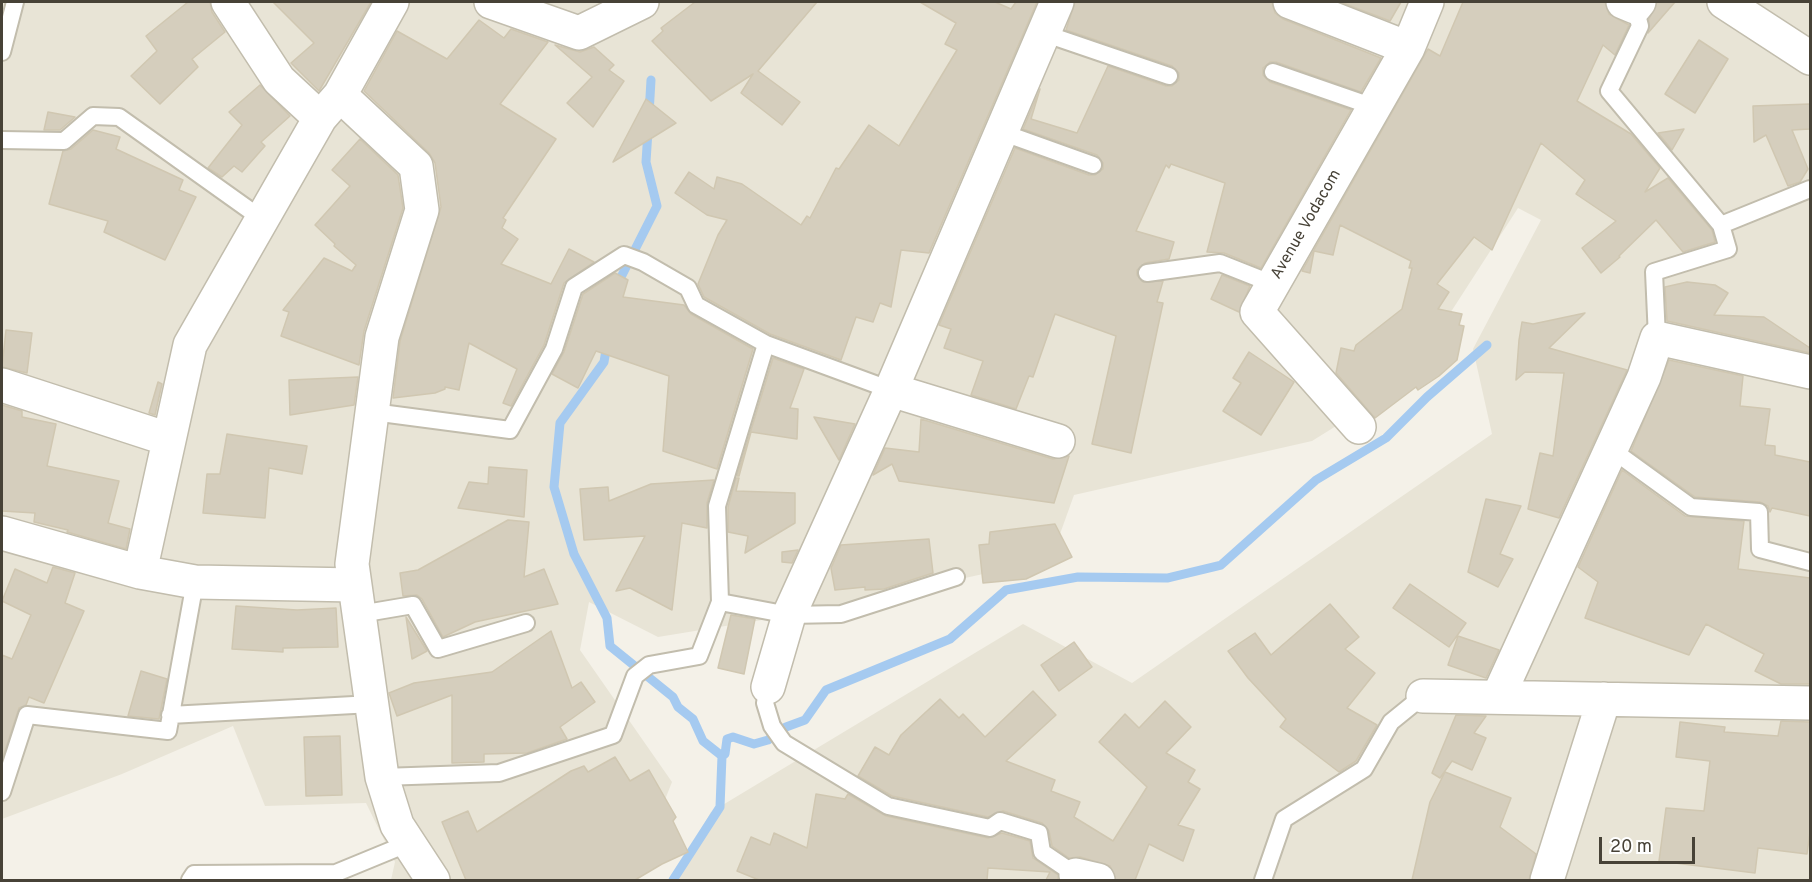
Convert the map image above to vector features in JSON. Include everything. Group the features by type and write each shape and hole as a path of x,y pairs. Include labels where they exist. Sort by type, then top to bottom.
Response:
{"street":[{"path":"228,2 279,80 330,107 416,166 422,210 382,337 352,564 382,777 397,825 434,880"},
{"path":"140,572 190,345 262,219 392,2"},
{"path":"491,2 579,33 642,2"},
{"path":"768,687 789,615 891,390 1057,2"},
{"path":"1290,2 1408,48"},
{"name":"Avenue Vodacom","path":"1359,427 1257,312 1408,48 1427,2"},
{"path":"1724,2 1810,58"},
{"path":"1498,697 1644,377 1657,338 1810,372"},
{"path":"2,385 168,439"},
{"path":"891,390 1058,441"},
{"path":"2,533 140,572 195,582 357,599"},
{"path":"1423,696 1810,703"},
{"path":"1546,880 1604,699"}],"lane":[{"path":"2,52 15,2"},
{"path":"1633,3 1640,26 1609,92 1721,225 1728,249 1654,272 1657,338"},
{"path":"1043,33 1169,76"},
{"path":"1273,72 1374,106"},
{"path":"2,140 64,141 93,116 119,117 262,219"},
{"path":"1001,132 1093,165"},
{"path":"1721,225 1810,189"},
{"path":"372,412 510,430 554,349 574,287 624,255 643,262 688,288 696,305 766,344 891,390"},
{"path":"1147,273 1220,263 1273,284"},
{"path":"382,777 499,773 613,735 642,670 699,656 720,603 717,506 766,344"},
{"path":"1611,449 1691,507 1759,512 1760,549 1810,562"},
{"path":"720,603 789,615 841,614 956,577"},
{"path":"2,792 27,715 168,731 195,582"},
{"path":"357,599 414,606 438,649 526,623"},
{"path":"768,687 765,703 772,726 784,743 888,806 990,828 1000,820 1039,833 1042,852 1087,878"},
{"path":"1263,880 1284,819 1364,769 1391,722 1423,696"},
{"path":"170,715 372,704"},
{"path":"190,880 194,874 336,873 409,843"}],"shaded area":[{"path":"2,2 1810,2 1810,880 671,880 711,812 1023,624 1132,683 1492,434 1473,349 1541,220 1518,208 1405,383 1312,441 1074,495 1051,559 811,612 658,637 589,602 580,650 672,782 647,845 609,880 391,880 395,862 366,803 265,806 233,726 122,774 2,819"}],"building":[{"path":"188,2 210,2 212,12 225,32 192,59 198,67 160,104 131,76 157,51 146,36"},
{"path":"273,2 371,2 319,91 291,63 314,43"},
{"path":"695,2 817,2 758,71 800,102 782,125 741,93 753,74 711,101 652,41 663,31 661,28"},
{"path":"920,2 995,2 1011,9 1016,2 1037,2 929,253 901,250 891,307 880,303 873,322 856,317 841,360 770,334 704,297 698,284 718,235 727,220 707,215 675,193 689,172 714,189 717,177 742,184 801,225 807,216 810,218 836,168 839,169 869,125 899,146 957,50 945,44 956,23"},
{"path":"1075,2 1272,2 1275,13 1283,19 1381,58 1361,92 1276,62 1270,62 1263,68 1263,75 1270,82 1351,110 1261,268 1224,253 1207,252 1225,183 1171,164 1169,168 1166,165 1136,231 1174,242 1169,259 1145,263 1137,270 1137,275 1143,282 1163,281 1157,302 1163,303 1131,453 1092,444 1116,336 1055,314 1033,377 1029,376 1016,409 971,395 983,361 944,348 951,329 939,325 1015,148 1089,175 1095,175 1103,169 1103,163 1097,155 1023,129 1040,89 1031,119 1077,133 1108,66 1166,86 1172,86 1179,80 1179,73 1172,66 1066,30"},
{"path":"1340,2 1401,2 1390,21"},
{"path":"1463,2 1605,2 1609,14 1629,25 1615,55 1603,45 1577,101 1631,134 1660,168 1645,192 1668,178 1712,230 1715,242 1683,252 1656,220 1601,273 1582,248 1616,221 1576,194 1585,180 1541,143 1492,250 1474,237 1437,284 1449,292 1438,309 1462,314 1459,325 1464,326 1457,360 1439,376 1418,390 1416,387 1375,418 1336,373 1341,348 1354,351 1356,345 1402,309 1412,268 1409,268 1411,261 1340,225 1333,255 1314,251 1310,273 1302,271 1428,49 1440,56"},
{"path":"1657,2 1675,2 1648,33 1649,19"},
{"path":"479,20 504,38 511,29 548,42 500,104 556,139 503,218 506,220 502,228 518,239 501,264 551,284 569,249 594,262 564,283 544,345 511,406 503,403 517,369 469,343 459,390 445,387 435,393 393,398 400,341 441,207 435,163 429,153 364,91 397,31 447,59"},
{"path":"1699,40 1728,59 1695,113 1665,94"},
{"path":"555,45 580,52 594,47 614,65 609,70 624,81 593,127 567,103 592,77"},
{"path":"260,85 290,116 261,142 265,146 242,172 234,166 222,177 208,168 242,125 229,112"},
{"path":"646,99 676,123 613,162"},
{"path":"1810,104 1810,129 1792,130 1808,169 1800,182 1788,186 1766,135 1754,142 1753,106"},
{"path":"48,112 75,117 60,130 44,130"},
{"path":"1684,129 1672,150 1658,133"},
{"path":"93,130 120,137 116,149 183,180 179,190 196,197 165,260 104,232 108,221 49,204 63,151 71,149"},
{"path":"360,139 398,175 403,208 364,331 359,365 281,336 289,312 283,310 324,258 352,271 356,265 315,225 350,186 332,170"},
{"path":"615,273 628,280 623,297 684,305 691,314 753,349 717,469 663,451 669,376 596,351 578,388 552,374 564,352 583,294"},
{"path":"1222,275 1250,286 1239,312 1211,299"},
{"path":"1687,282 1715,285 1728,293 1714,315 1764,317 1810,348 1810,353 1667,321 1665,287"},
{"path":"1585,313 1549,348 1627,370 1559,518 1528,509 1540,453 1553,456 1564,373 1525,372 1516,380 1519,340 1522,322 1533,324"},
{"path":"6,330 32,333 27,373 2,367"},
{"path":"1249,352 1294,382 1261,435 1223,411 1241,383 1233,378"},
{"path":"773,358 804,369 790,408 798,409 797,439 751,432 739,476 737,476"},
{"path":"1669,360 1743,376 1740,406 1770,409 1765,445 1775,446 1775,455 1810,462 1810,516 1772,508 1770,512 1768,506 1760,502 1695,497 1631,451"},
{"path":"358,377 354,405 290,415 289,380"},
{"path":"158,382 162,384 155,415 149,413"},
{"path":"2,405 22,411 22,417 56,424 47,466 119,481 108,523 130,529 126,549 67,532 68,530 34,522 35,513 2,511"},
{"path":"814,417 855,424 839,460"},
{"path":"921,419 1053,459 1069,456 1054,503 899,481 892,464 873,475 885,448 919,452"},
{"path":"227,434 307,446 302,474 269,468 265,518 203,513 207,474 220,474"},
{"path":"489,467 527,470 524,517 458,508 469,482 488,484"},
{"path":"1622,470 1685,516 1744,521 1738,569 1810,578 1810,684 1781,684 1755,671 1764,654 1706,624 1689,655 1585,618 1598,582 1578,567"},
{"path":"736,478 739,478 736,491 795,493 795,523 745,553 748,536 728,532 728,507"},
{"path":"714,480 707,503 707,528 682,523 672,610 630,588 616,591 645,536 584,540 580,489 608,487 609,501 651,484"},
{"path":"1486,499 1521,506 1500,554 1513,559 1498,587 1468,572"},
{"path":"508,520 529,522 524,577 544,569 558,604 475,622 443,637 422,599 417,595 403,596 400,573 418,570"},
{"path":"1055,524 1072,557 1026,579 983,583 979,545 989,544 990,532"},
{"path":"929,539 933,573 884,589 865,590 865,587 835,590 831,568 841,545"},
{"path":"798,550 792,563 782,562 782,552"},
{"path":"53,567 75,573 65,603 84,611 44,703 29,697 26,705 19,708 2,760 2,655 12,659 31,615 2,601 15,569 47,583"},
{"path":"1410,584 1466,623 1449,647 1393,608"},
{"path":"1330,604 1359,637 1345,649 1375,673 1347,708 1377,725 1356,761 1339,772 1280,727 1286,719 1248,678 1228,651 1255,633 1271,655"},
{"path":"236,606 297,610 336,608 338,647 283,648 283,652 232,649"},
{"path":"731,615 755,619 744,674 718,668"},
{"path":"406,617 427,651 412,659"},
{"path":"551,631 572,688 581,682 595,702 560,727 567,739 527,753 484,754 484,762 452,763 452,695 397,716 389,693 414,683 492,672"},
{"path":"1458,636 1499,650 1486,678 1448,665"},
{"path":"1074,642 1092,667 1059,691 1041,665"},
{"path":"141,671 167,679 159,719 128,716"},
{"path":"1033,691 1056,715 1006,761 1055,780 1051,791 1080,802 1074,817 1113,841 1147,787 1099,742 1125,714 1139,728 1165,701 1191,727 1166,753 1195,770 1188,782 1200,789 1178,825 1194,830 1183,861 1149,844 1135,880 1116,880 1110,866 1080,857 1069,858 1052,846 1049,831 1042,823 1003,811 988,817 892,796 858,776 875,747 889,755 901,735 940,699 959,718 963,714 985,737"},
{"path":"1456,715 1486,716 1474,733 1486,738 1472,770 1452,761 1440,778 1432,773"},
{"path":"1781,721 1810,722 1810,832 1807,854 1758,848 1755,873 1659,861 1666,808 1704,811 1710,761 1676,757 1680,722 1725,727 1724,732 1778,736"},
{"path":"340,736 342,795 306,796 304,737"},
{"path":"615,757 630,781 649,770 676,817 673,821 688,852 635,880 466,880 442,822 468,811 477,832 571,771 584,766 588,772"},
{"path":"1445,772 1511,798 1500,827 1536,854 1529,880 1412,880 1430,802"},
{"path":"816,794 845,799 848,794 886,816 988,838 1002,833 1030,841 1033,858 1058,875 1058,880 1046,880 1050,872 988,868 987,880 759,880 737,871 751,837 770,845 774,833 807,848"}],"waterway":[{"path":"649,114 651,80"},
{"path":"617,285 657,206 646,162 648,131"},
{"path":"607,344 604,362 560,423 554,487 574,554 607,618 610,646 673,697 678,707 693,719 703,741 722,756 720,807 673,880"},
{"path":"722,756 725,754 727,739 733,737 754,744 768,740 786,727 805,720 826,690 950,639 1006,590 1078,577 1167,578 1221,565 1316,480 1386,438 1427,397 1487,345"}]}
